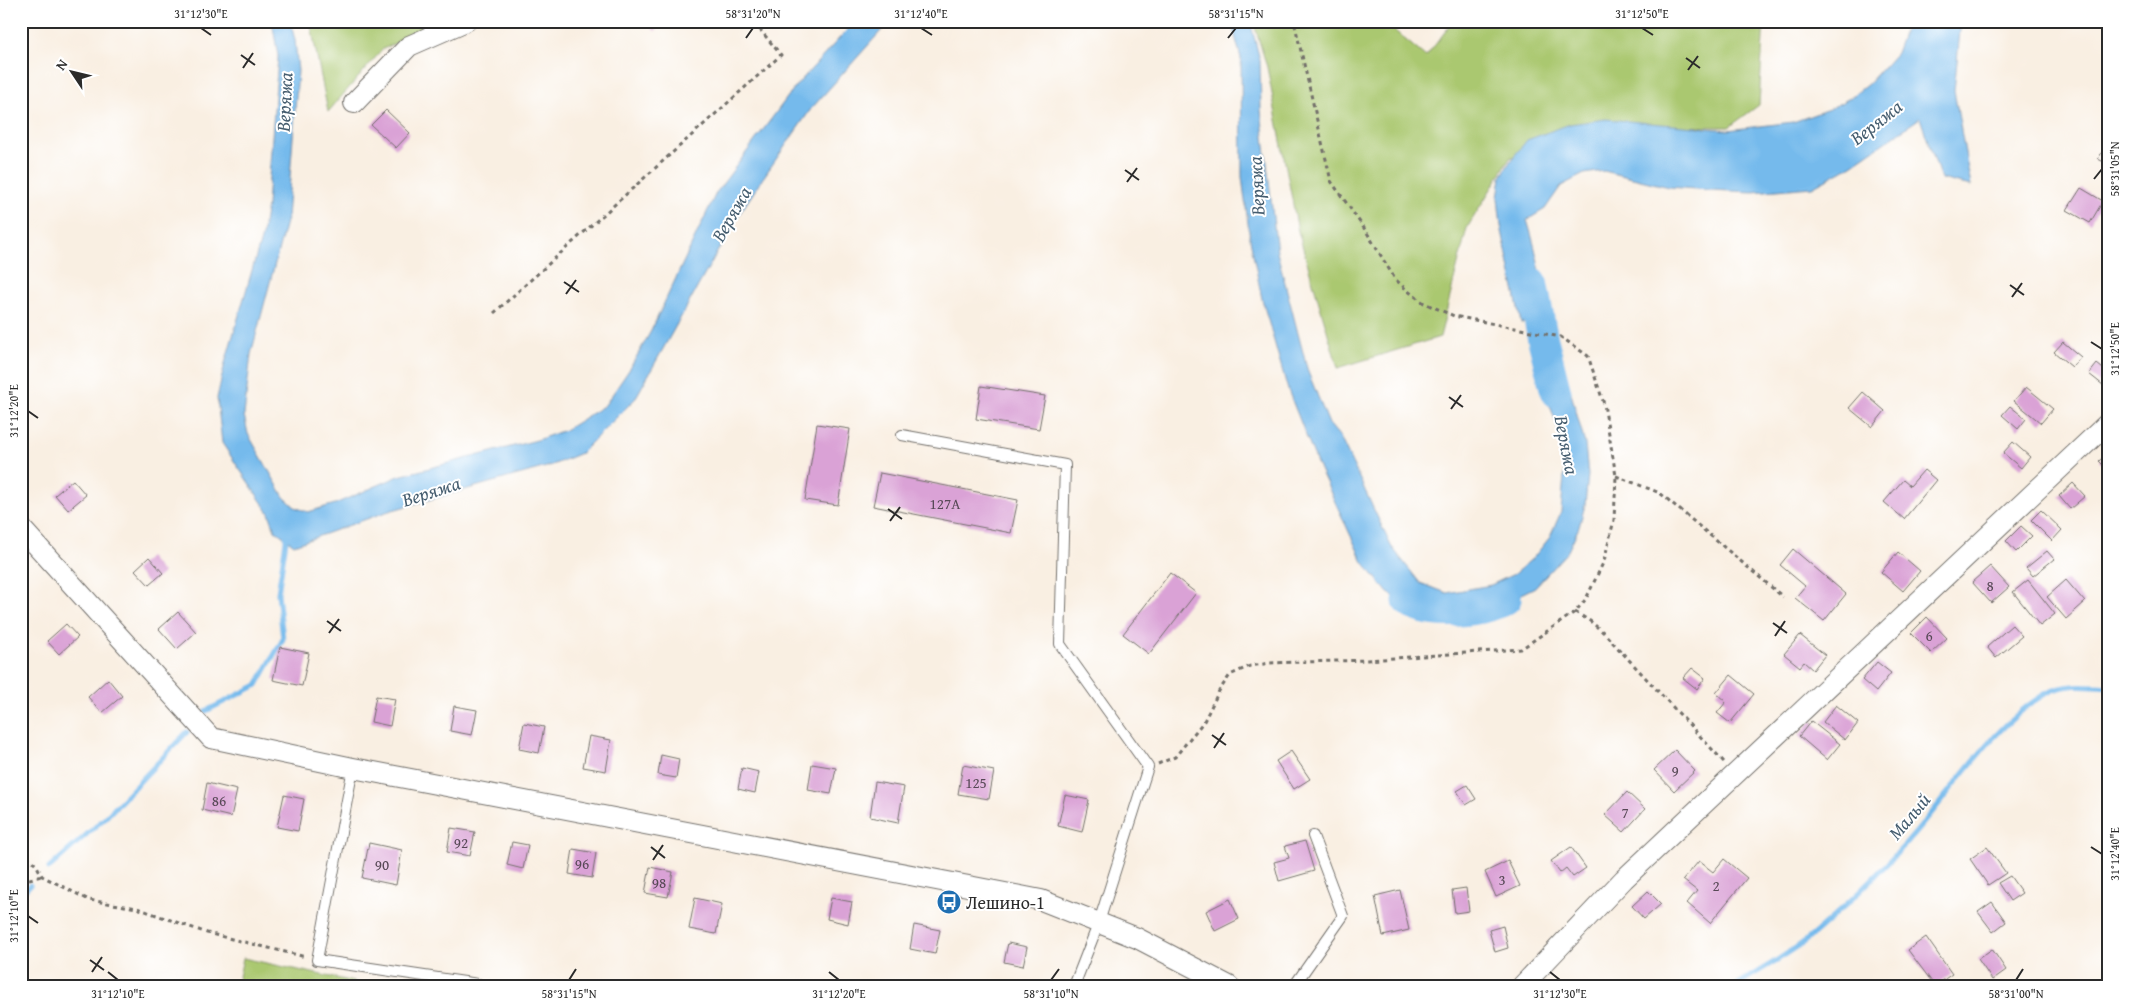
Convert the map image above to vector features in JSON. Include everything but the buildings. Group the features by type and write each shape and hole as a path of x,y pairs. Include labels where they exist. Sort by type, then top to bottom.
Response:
{"street":[{"path":"354,104 409,46 466,21"},
{"path":"1522,986 1624,879 2108,423"},
{"path":"21,528 211,738 353,768 1041,900 1137,938 1229,986"}],"lane":[{"path":"902,435 1065,465 1060,644 1148,767 1099,922 1074,986"},
{"path":"353,768 317,960 489,986"},
{"path":"1294,986 1343,916 1313,836"}],"path":[{"path":"494,312 781,54 753,21"},
{"path":"1148,767 1175,758 1204,721 1219,691 1230,675 1250,666 1270,662 1367,660 1521,649 1575,612 1586,599 1604,561 1614,520 1616,476 1604,404 1588,356 1561,338 1454,316 1424,303 1395,279 1366,231 1331,181 1294,21"},
{"path":"1616,476 1660,493 1783,597"},
{"path":"1575,612 1603,632 1736,774"},
{"path":"21,850 37,866 42,876 89,900 137,908 207,933 317,960"},
{"path":"21,881 42,876"}],"green space":[{"path":"310,21 442,21 383,49 328,112"},
{"path":"1253,21 1383,21 1426,57 1453,21 1764,21 1759,105 1729,127 1574,125 1510,158 1467,228 1440,337 1338,368 1298,231 1267,67"},
{"path":"243,958 373,986 237,986"}],"water":[{"path":"272,21 290,21 295,40 298,71 287,218 251,354 244,415 248,434 284,497 295,507 308,512 335,504 399,476 537,440 565,430 605,405 629,370 651,331 716,193 795,87 855,21 890,21 811,109 734,222 635,399 581,453 550,466 389,511 294,545 275,530 269,513 222,443 217,398 225,363 262,236 267,205 278,56"},
{"path":"1231,21 1250,21 1260,60 1261,110 1277,252 1308,372 1329,424 1340,437 1391,546 1420,583 1447,593 1491,585 1514,574 1533,558 1550,537 1561,512 1565,463 1559,430 1546,395 1535,351 1560,353 1585,444 1588,475 1585,505 1579,527 1568,551 1535,587 1505,602 1467,611 1425,613 1388,593 1363,562 1316,461 1288,390 1262,299 1250,239 1242,177 1241,58"},
{"path":"1905,21 1961,21 1954,91 1971,186 1941,179 1920,118 1852,165 1812,187 1753,192 1709,190 1669,187 1604,171 1584,174 1561,186 1545,209 1527,220 1540,272 1547,324 1521,323 1501,226 1498,198 1501,177 1511,160 1527,140 1570,124 1606,119 1728,130 1793,122 1829,109 1850,98 1868,84 1896,53 1905,28"}],"waterway":[{"name":"Веряжа","path":"1532,282 1543,340 1556,392"},
{"path":"206,711 257,685 283,639 278,593 287,534"},
{"name":"Веряжа","path":"1408,601 1429,610 1457,611 1484,607 1506,599"},
{"name":"Малый","path":"1735,986 1800,945 1868,884 1918,830 1987,745 2025,708 2052,690 2084,685 2108,687"},
{"path":"49,868 106,817 187,732"},
{"path":"21,894 30,885"}],"place":[{"name":"Лешино-1","path":"949,902"}]}
